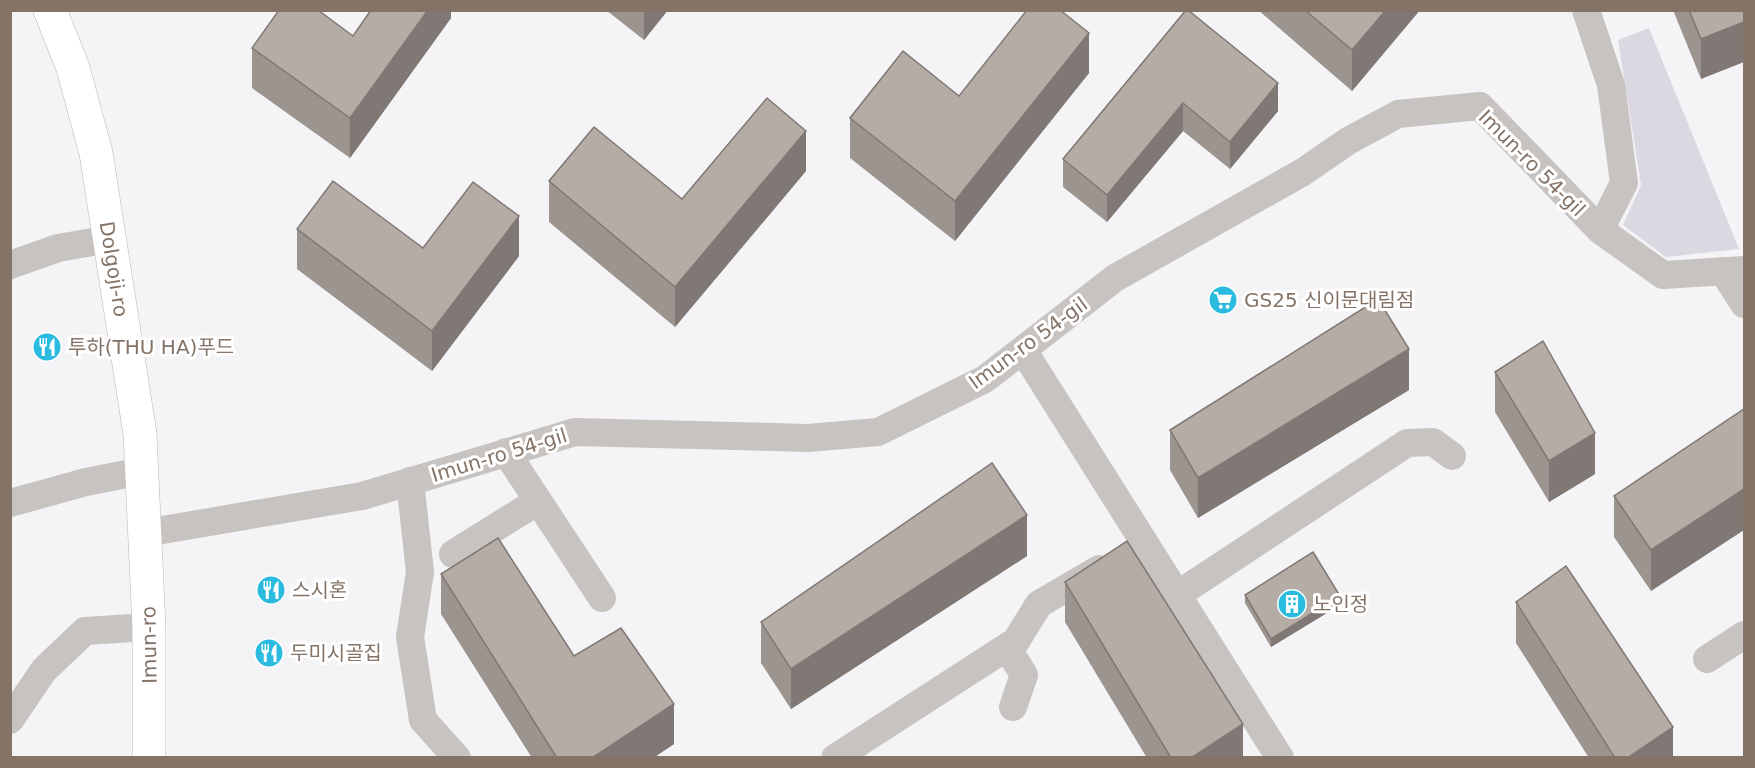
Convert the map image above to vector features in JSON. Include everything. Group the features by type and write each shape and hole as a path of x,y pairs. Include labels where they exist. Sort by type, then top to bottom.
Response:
{"main road":[{"name":"Dolgoji-ro","path":"50,10 73,68 96,153 140,434 145,533"},
{"name":"Imun-ro","path":"145,533 149,627 149,758"}],"street":[{"path":"1586,10 1611,85 1624,183 1600,230"},
{"name":"Imun-ro 54-gil","path":"145,533 362,496 575,432 808,438 878,432 985,379 1115,278 1285,182 1348,141 1398,114 1480,106 1600,230 1663,275 1734,271"},
{"path":"10,265 58,248 110,239"},
{"path":"1734,271 1744,304"},
{"path":"1023,350 1280,758"},
{"path":"1177,595 1407,443 1433,442 1452,456"},
{"path":"506,452 602,597"},
{"path":"10,503 86,482 142,471"},
{"path":"410,482 420,572 410,637 423,720 457,758"},
{"path":"453,554 538,501"},
{"path":"835,758 1016,641 1039,604 1144,542"},
{"path":"10,720 44,670 85,631 149,627"},
{"path":"1707,659 1744,635"},
{"path":"1007,647 1024,675 1013,707"}],"shaded area":[{"path":"1649,28 1739,249 1666,257 1623,225 1641,185 1618,40"}],"building":[{"path":"279,10 318,10 353,36 371,10 428,10 350,118 252,48"},
{"path":"1027,10 1060,10 1089,33 955,201 850,118 903,51 959,96"},
{"path":"1186,10 1278,83 1230,142 1183,103 1107,195 1063,159"},
{"path":"1305,10 1386,10 1352,50"},
{"path":"1689,10 1744,10 1744,22 1701,39"},
{"path":"767,98 806,131 675,287 549,181 594,127 682,199"},
{"path":"333,181 423,248 473,182 519,216 432,331 297,229"},
{"path":"1378,299 1409,349 1198,478 1170,430"},
{"path":"1543,341 1595,433 1549,461 1495,372"},
{"path":"1744,409 1744,489 1651,550 1614,496"},
{"path":"992,463 1027,515 791,669 761,622"},
{"path":"498,538 574,656 621,628 674,704 592,758 557,758 441,574"},
{"path":"1127,541 1243,724 1191,758 1171,758 1065,582"},
{"name":"노인정","path":"1313,552 1340,596 1271,639 1245,595"},
{"path":"1566,566 1673,727 1627,758 1615,758 1516,602"}],"place":[{"name":"GS25 신이문대림점","path":"1223,300"},
{"name":"투하(THU HA)푸드","path":"47,347"},
{"name":"스시혼","path":"271,590"},
{"name":"노인정","path":"1292,604"},
{"name":"두미시골집","path":"269,653"}]}
